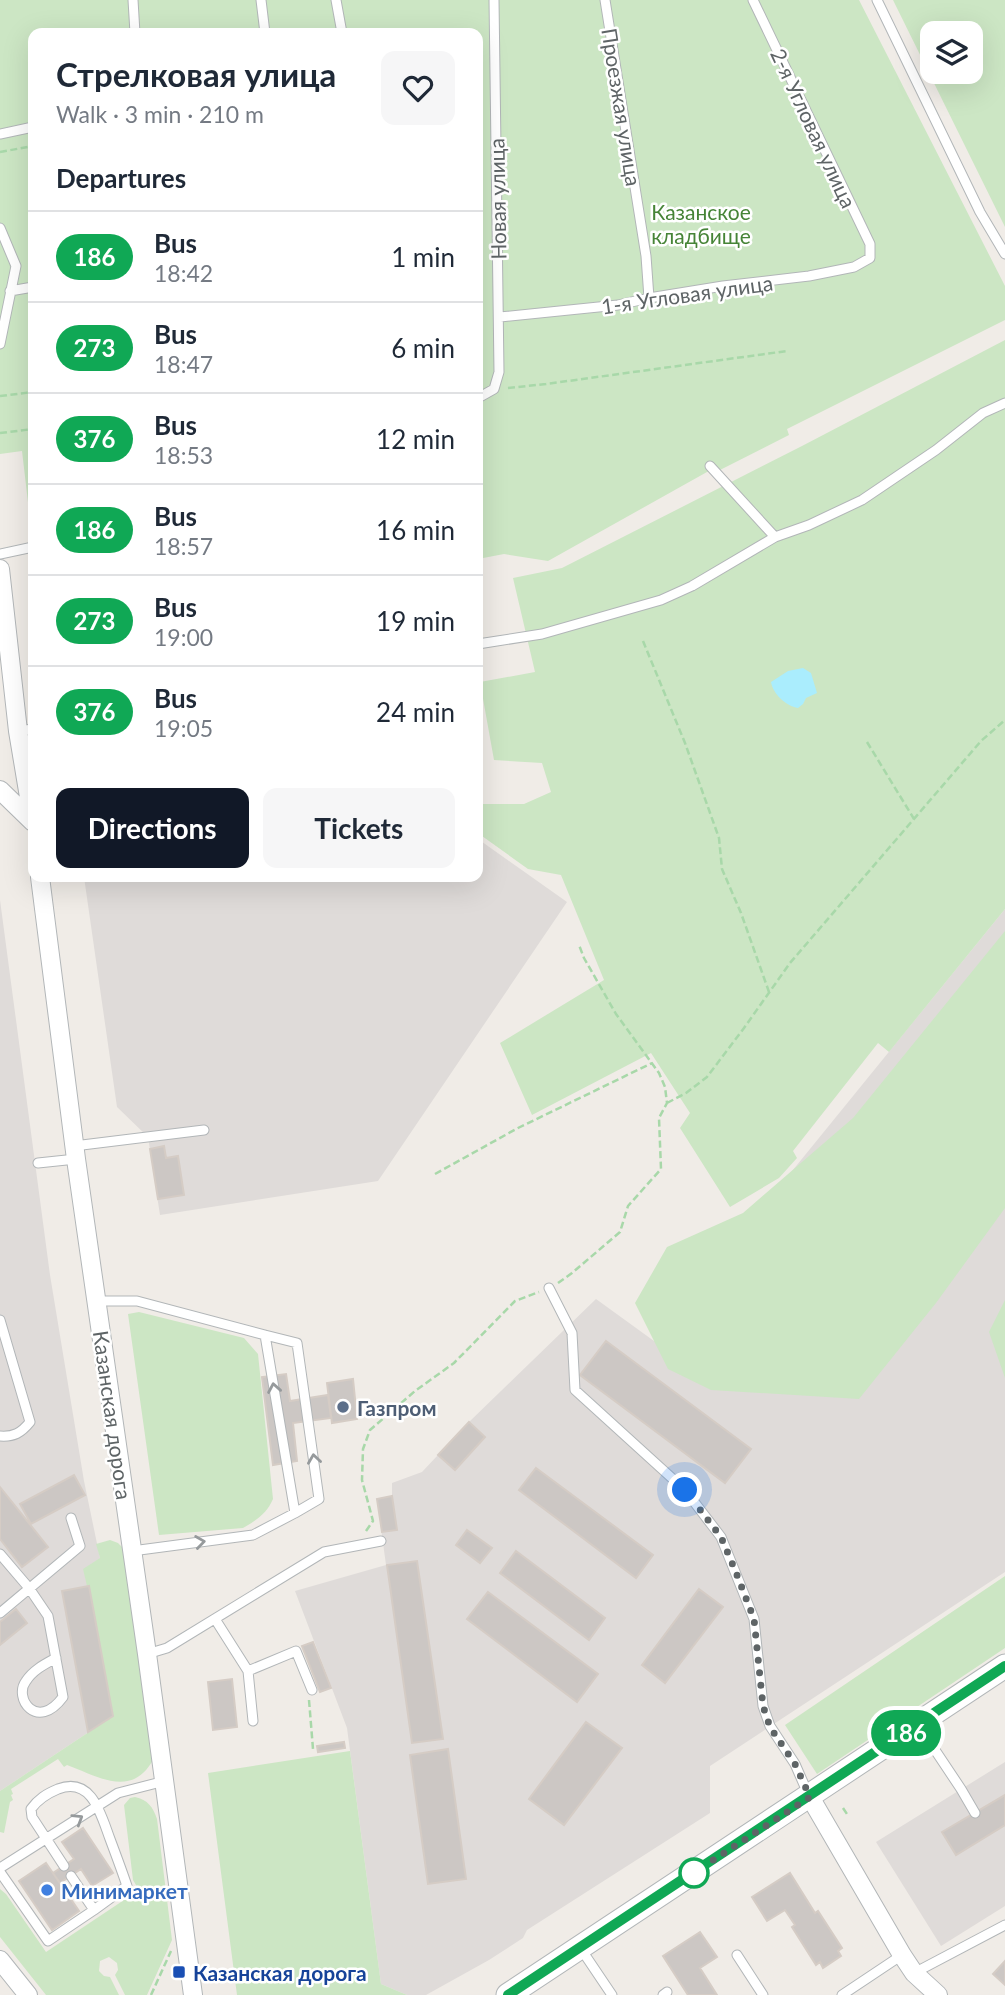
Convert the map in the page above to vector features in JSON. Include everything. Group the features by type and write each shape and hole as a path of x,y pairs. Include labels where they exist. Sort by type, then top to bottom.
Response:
{"street":[{"path":"0,569 28,756"},
{"path":"0,790 28,816"},
{"name":"Казанская дорога","path":"41,882 75,1152 193,1995"},
{"path":"508,1995 1005,1666"},
{"path":"810,1797 902,1955 914,1973 938,1995"},
{"path":"0,1960 28,1995"}],"lane":[{"path":"133,0 135,28"},
{"path":"261,0 264,28"},
{"path":"335,0 341,28"},
{"name":"Новая улица","path":"486,393 499,372 494,0"},
{"name":"Проезжая улица","path":"605,0 646,256 649,298"},
{"name":"2-я Угловая улица","path":"753,0 870,244 870,258"},
{"path":"877,0 980,212 1005,254"},
{"path":"0,134 28,128"},
{"path":"0,228 16,266 0,344"},
{"name":"1-я Угловая улица","path":"500,317 618,305 723,286 809,276 854,267 870,258"},
{"path":"10,291 28,288"},
{"path":"483,643 542,634 661,600 692,586 775,537 809,525 862,500 936,450 984,413 1005,403"},
{"path":"710,466 775,537"},
{"path":"0,554 28,548"},
{"path":"38,1163 75,1152 204,1130"},
{"path":"549,1288 572,1333 575,1390 685,1490 721,1537 754,1619 763,1706 770,1727 795,1764 810,1797"},
{"path":"96,1301 137,1301 297,1343 319,1499 253,1535 132,1551"},
{"path":"0,1320 30,1422 22,1431 9,1437 0,1436"},
{"path":"265,1335 295,1513"},
{"path":"0,1613 80,1546 71,1518"},
{"path":"147,1654 167,1648 324,1552 381,1542"},
{"path":"0,1554 29,1588 48,1616 56,1658 63,1697 55,1707 44,1713 35,1712 22,1696 23,1684 33,1672 56,1658"},
{"path":"215,1619 248,1671 253,1721"},
{"path":"248,1671 296,1651 312,1690"},
{"path":"918,1725 975,1813"},
{"path":"64,1866 46,1839 32,1817 31,1809 43,1796 69,1786 86,1792 98,1806 127,1886 48,1941 0,1870 46,1839 98,1806 118,1793 165,1781"},
{"path":"71,1876 94,1910"},
{"path":"914,1973 1005,1925"},
{"path":"580,1947 612,1995"},
{"path":"737,1955 763,1995"},
{"path":"842,1995 902,1955"}],"path":[{"path":"0,152 28,147"},
{"path":"486,393 786,351"},
{"path":"0,396 28,393"},
{"path":"0,433 28,430"},
{"path":"643,641 685,743 719,838 722,869 769,992"},
{"path":"357,1546 373,1521 362,1480 363,1449 370,1430 415,1391 454,1363 515,1301 549,1288 572,1273 620,1232 628,1206 661,1169 659,1118 667,1103 686,1093 706,1077 798,953 981,741 1005,720"},
{"path":"867,742 914,819"},
{"path":"579,945 583,958 616,1014 659,1073 665,1087 667,1103"},
{"path":"435,1174 518,1128 652,1063"},
{"path":"312,1690 309,1699 313,1749"},
{"path":"843,1808 847,1814"},
{"path":"151,1995 172,1948"}],"shaded area":[{"path":"483,843 567,902 378,1181 160,1215 148,1137 117,1107 85,882 483,882"},
{"path":"0,900 50,1275 84,1481 100,1558 89,1586 113,1716 0,1791"},
{"path":"1005,909 1005,1572 710,1766 710,1813 527,1930 523,1938 426,1995 407,1995 381,1984 347,1728 295,1591 386,1565 377,1499 392,1496 392,1483 422,1472 469,1422 596,1299 654,1341"},
{"path":"1005,1762 1005,1906 941,1946 876,1842"}],"green space":[{"name":"Казанское кладбище","path":"0,0 859,0 1005,286 1005,320 787,429 789,435 718,471 707,472 548,561 504,554 483,558 483,28 28,28 28,502 22,451 0,454"},
{"path":"893,0 1005,0 1005,227 934,84 983,84 983,21 920,21 920,55"},
{"path":"1005,340 1005,909 889,1052 878,1043 793,1151 797,1158 779,1178 730,1207 680,1128 690,1113 651,1053 532,1115 500,1043 604,980 561,875 528,869 483,837 483,804 524,804 551,792 542,763 494,760 483,699 483,681 535,672 513,578 562,568"},
{"path":"1005,931 1005,1208 936,1303 859,1399 711,1390 668,1369 635,1303 667,1247 743,1213 853,1118"},
{"path":"1005,1300 1005,1378 989,1332"},
{"path":"139,1312 244,1338 258,1354 273,1499 261,1516 243,1528 159,1535 128,1314"},
{"path":"110,1540 125,1550 154,1758 146,1771 126,1781 103,1779 67,1765 64,1767 58,1759 11,1789 13,1800 10,1802 4,1833 0,1832 0,1791 113,1716 89,1586 83,1569 100,1558 96,1544"},
{"path":"1005,1576 1005,1648 817,1774 785,1725"},
{"path":"350,1751 381,1984 407,1995 237,1995 208,1773"},
{"path":"135,1797 149,1805 157,1819 172,1940 147,1995 125,1995 115,1975 118,1970 117,1963 109,1957 100,1961 99,1971 110,1977 119,1995 46,1995 0,1937 0,1889 46,1952 139,1890 133,1880 124,1805 130,1798"}],"water":[{"path":"803,668 811,673 817,693 806,698 798,708 781,699 771,682 788,671"}],"building":[{"path":"164,1146 166,1158 178,1156 184,1195 158,1199 150,1149"},
{"path":"606,1341 751,1449 725,1483 580,1375"},
{"path":"286,1374 290,1401 328,1395 331,1418 293,1423 297,1461 273,1465 262,1377"},
{"name":"Газпром","path":"353,1379 357,1419 332,1423 327,1383"},
{"path":"469,1422 485,1437 455,1470 438,1455"},
{"path":"536,1468 653,1555 636,1578 519,1490"},
{"path":"74,1475 85,1495 31,1524 20,1504"},
{"path":"0,1487 48,1547 22,1567 0,1539"},
{"path":"392,1496 397,1530 382,1532 377,1499"},
{"path":"467,1530 492,1548 480,1563 456,1545"},
{"path":"516,1551 605,1618 589,1640 500,1573"},
{"path":"417,1561 443,1739 412,1743 387,1565"},
{"path":"89,1586 113,1716 88,1732 62,1591"},
{"path":"699,1589 723,1607 665,1683 642,1665"},
{"path":"488,1592 598,1674 577,1702 467,1619"},
{"path":"16,1609 27,1623 0,1645 0,1622"},
{"path":"313,1642 331,1688 320,1692 302,1646"},
{"path":"232,1679 237,1727 213,1730 208,1682"},
{"path":"586,1722 622,1748 564,1825 529,1799"},
{"path":"344,1742 345,1748 318,1752 317,1746"},
{"path":"448,1749 466,1879 428,1884 410,1755"},
{"path":"1005,1795 1005,1825 956,1855 942,1832"},
{"path":"83,1828 113,1873 92,1886 81,1869 60,1883 53,1873 74,1859 62,1842"},
{"path":"46,1863 79,1911 52,1930 19,1881"},
{"path":"790,1873 815,1913 818,1911 842,1948 838,1951 841,1956 823,1968 820,1962 816,1965 792,1927 795,1925 785,1910 767,1921 752,1897"},
{"path":"700,1932 717,1957 700,1968 717,1995 688,1995 663,1956"},
{"path":"1005,1961 1005,1985 993,1974"}],"bus line":[{"name":"186","path":"508,1995 1005,1666"}],"place":[{"name":"Газпром","path":"343,1407"},
{"name":"Минимаркет","path":"47,1890"},
{"name":"Казанская дорога","path":"179,1972"}],"route":[{"path":"685,1490 721,1537 735,1570 754,1619 763,1706 770,1727 795,1764 810,1797 692,1874 694,1873"}]}
